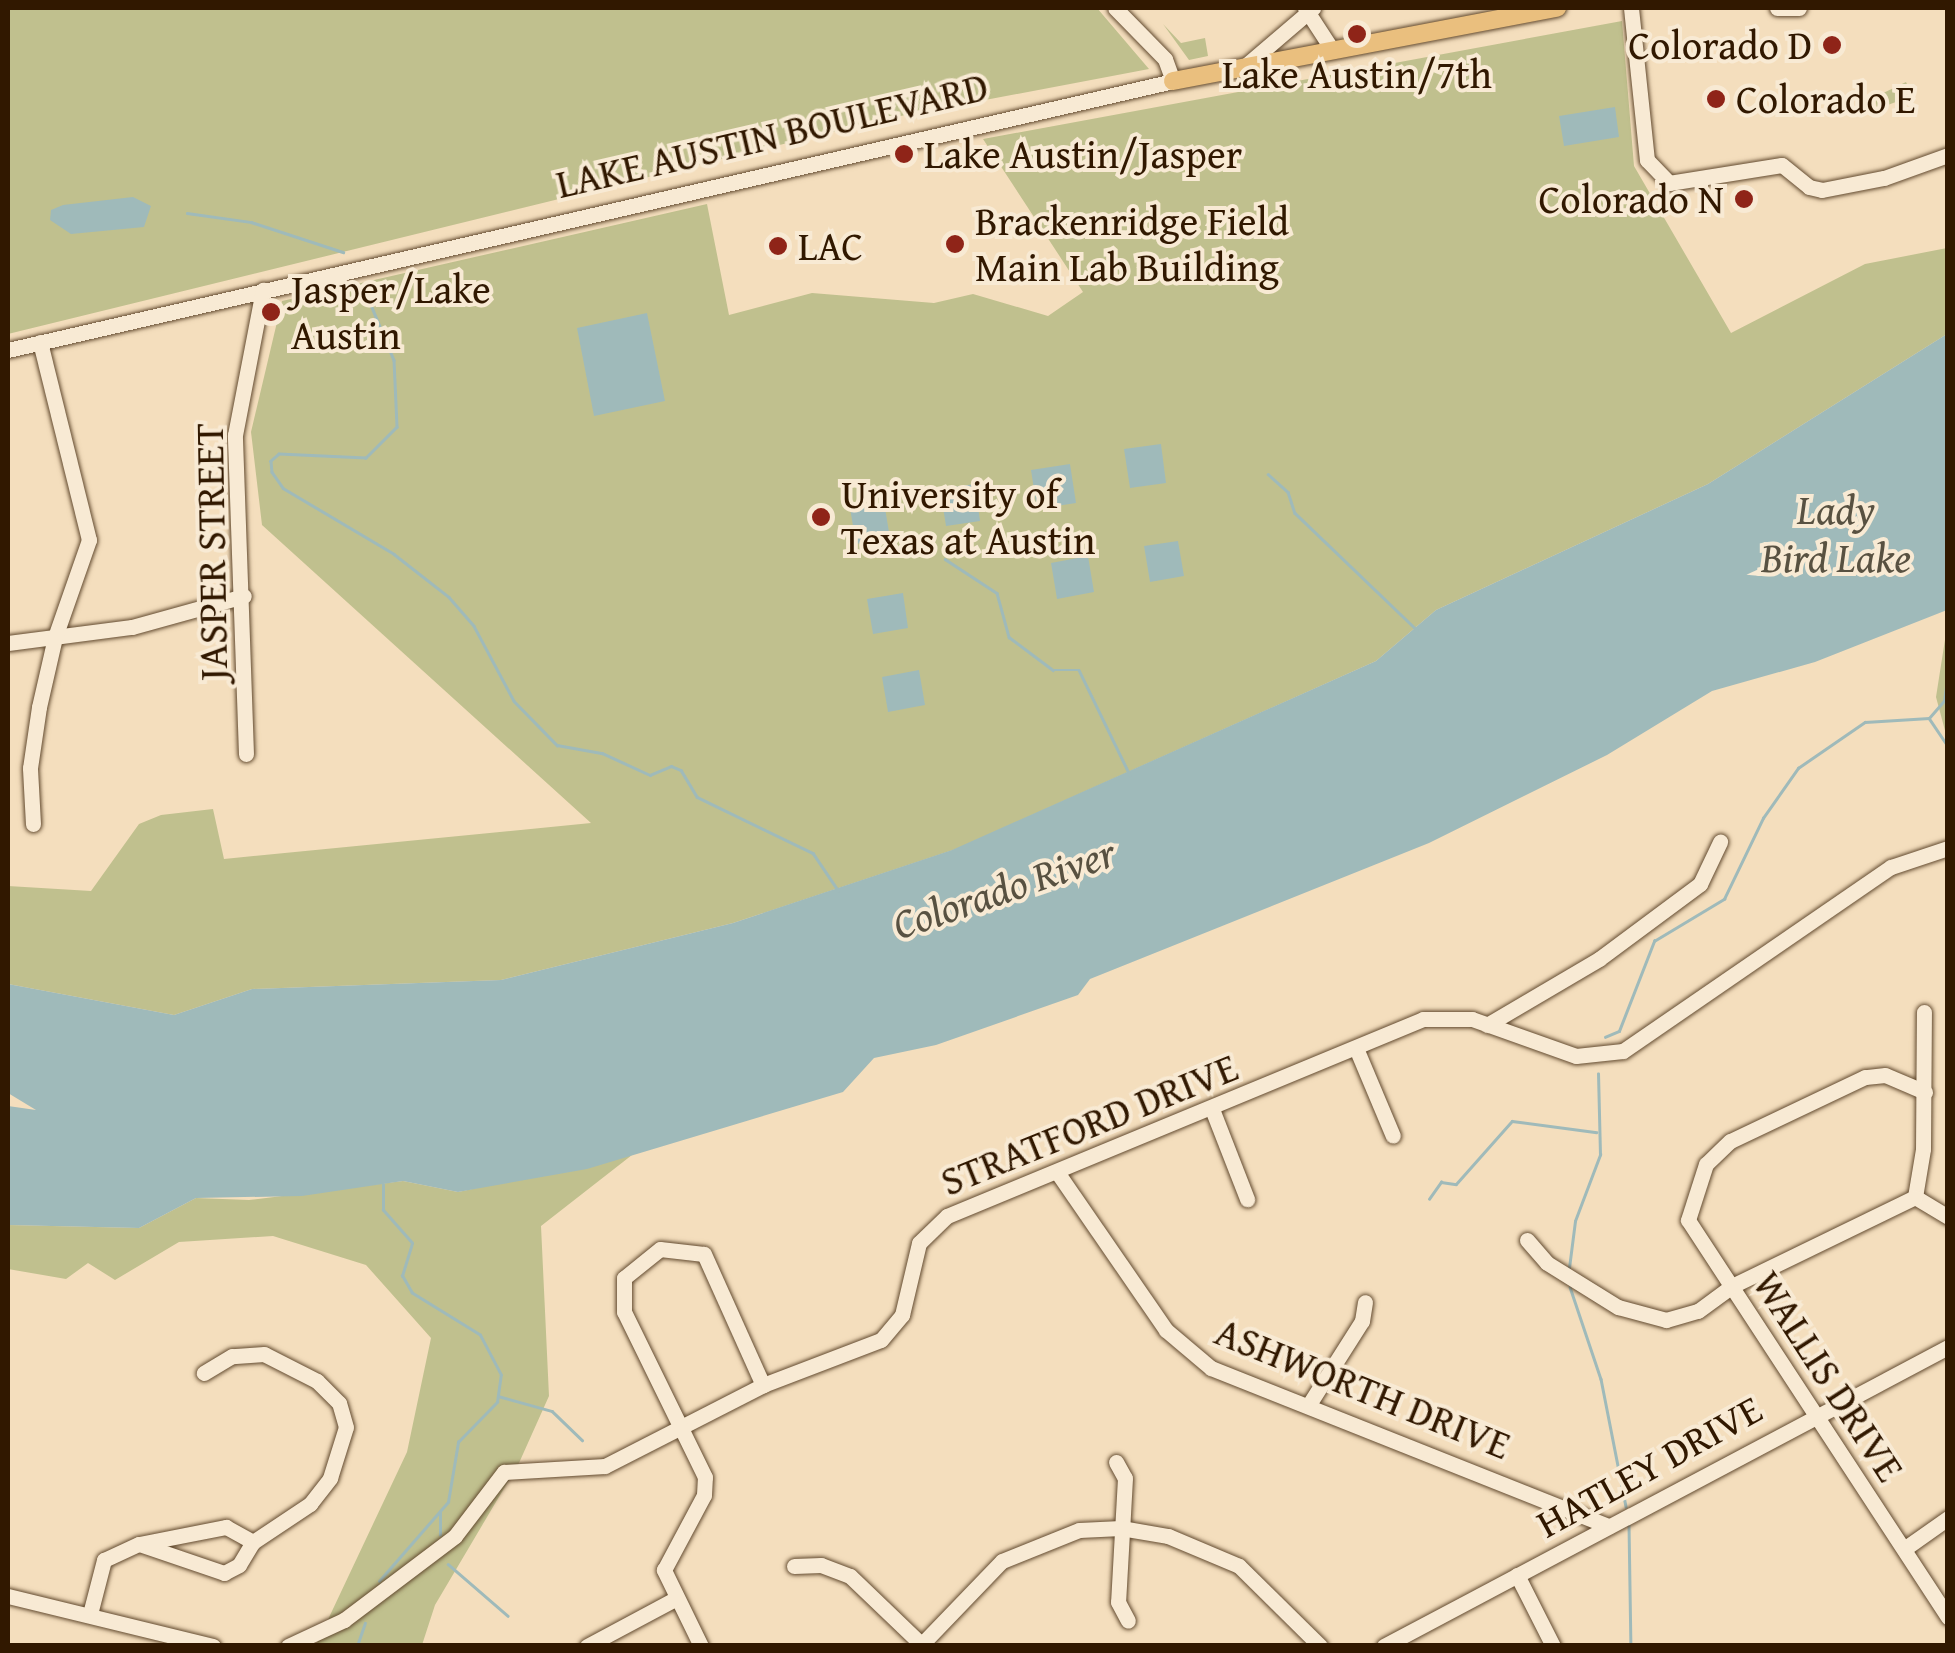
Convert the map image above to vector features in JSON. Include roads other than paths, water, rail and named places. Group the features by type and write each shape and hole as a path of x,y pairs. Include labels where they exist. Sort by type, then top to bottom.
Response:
{"main road":[{"name":"LAKE AUSTIN BOULEVARD","path":"1173,81 1557,8"}],"street":[{"path":"1115,8 1164,60 1173,81"},
{"path":"1631,8 1642,61 1647,160 1656,175 1684,183 1782,164 1809,187 1884,178 1948,155"},
{"path":"1777,8 1800,8"},
{"path":"1241,70 1309,9 1333,51"},
{"name":"LAKE AUSTIN BOULEVARD","path":"8,350 1173,81"},
{"name":"JASPER STREET","path":"246,754 244,596 235,435 262,290"},
{"path":"33,824 30,768 54,637 89,540 40,342"},
{"path":"8,643 132,627 244,596"},
{"path":"1487,1025 1599,958 1700,884 1720,842"},
{"name":"STRATFORD DRIVE","path":"288,1646 344,1620 455,1536 504,1472 605,1466 685,1430 763,1385 881,1340 902,1315 926,1230 1423,1018 1456,1016 1564,1053 1623,1051 1891,868 1948,848"},
{"path":"1915,1198 1925,1092 1924,1012"},
{"path":"1356,1048 1394,1136"},
{"name":"WALLIS DRIVE","path":"1925,1092 1885,1075 1865,1077 1730,1141 1706,1164 1688,1220 1811,1414 1948,1618"},
{"path":"1212,1109 1247,1199"},
{"name":"ASHWORTH DRIVE","path":"1056,1172 1182,1349 1238,1381 1609,1526"},
{"path":"1915,1198 1948,1217"},
{"path":"1527,1240 1547,1264 1642,1318 1666,1320 1698,1310 1732,1286 1915,1198"},
{"path":"702,1646 664,1578 666,1562 706,1486 685,1430 622,1301 624,1278 660,1249 704,1254 763,1385"},
{"path":"1308,1406 1362,1321 1365,1302"},
{"name":"HATLEY DRIVE","path":"1384,1646 1811,1414 1948,1346"},
{"path":"139,1544 224,1573 239,1565 252,1542 285,1525 330,1478 346,1427 339,1403 317,1382 264,1354 232,1356 204,1374"},
{"path":"1116,1462 1124,1478 1118,1602 1128,1621"},
{"path":"1904,1549 1948,1518"},
{"path":"90,1614 104,1560 139,1544 226,1527 252,1542"},
{"path":"794,1566 821,1564 850,1576 922,1645 1002,1561 1064,1534 1121,1528 1168,1536 1239,1566 1320,1646"},
{"path":"1517,1575 1553,1646"},
{"path":"8,1596 213,1646"},
{"path":"587,1646 674,1599"}],"water":[{"path":"1615,107 1619,137 1564,146 1559,116"},
{"path":"133,197 151,206 144,227 71,234 50,220 51,210 63,205"},
{"path":"647,313 665,401 594,416 577,328"},
{"name":"Lady Bird Lake","path":"1947,334 1947,610 1815,662 1712,691 1607,755 1429,843 1090,979 1078,995 936,1045 874,1058 843,1092 587,1169 458,1192 403,1181 302,1196 196,1198 139,1228 8,1225 8,1106 36,1110 8,1093 8,984 174,1015 252,989 501,980 733,923 952,850 1376,661 1436,610 1708,484"},
{"path":"1161,444 1166,483 1130,488 1124,449"},
{"path":"1070,464 1076,503 1037,509 1031,470"},
{"path":"975,484 980,521 946,526 940,489"},
{"path":"884,502 890,538 856,544 850,508"},
{"path":"1178,541 1184,576 1150,582 1144,546"},
{"path":"1088,556 1094,592 1057,599 1051,563"},
{"path":"903,593 908,628 873,634 867,599"},
{"path":"919,670 925,705 888,712 882,677"}],"waterway":[{"path":"187,213 251,222 343,252"},
{"path":"364,288 394,360 397,427 366,458 279,454 271,461 272,472 283,488 394,554 449,597 474,626 514,701 557,745 602,753 650,775 671,766 681,770 697,797 813,853 838,890"},
{"path":"1268,474 1288,492 1295,513 1417,630"},
{"path":"945,559 997,593 1009,637 1053,670 1079,670 1130,775"},
{"path":"1605,1037 1619,1031 1654,941 1724,899 1763,818 1798,768 1865,722 1929,718 1944,701 1948,673"},
{"path":"1929,718 1948,746"},
{"path":"1569,1268 1575,1221 1600,1155 1598,1074"},
{"path":"1429,1199 1441,1182 1456,1184 1512,1121 1596,1132"},
{"path":"379,1581 448,1502 458,1442 497,1402 501,1375 480,1335 412,1293 402,1276 412,1243 383,1210 383,1185"},
{"path":"1570,1287 1601,1379 1626,1507"},
{"path":"498,1396 552,1411 582,1440"},
{"path":"440,1512 440,1535"},
{"path":"1629,1524 1631,1646"},
{"path":"448,1564 508,1616"},
{"path":"357,1646 365,1623"}],"place":[{"name":"Lake Austin/7th","path":"1357,34"},
{"name":"Colorado D","path":"1832,45"},
{"name":"Colorado E","path":"1716,99"},
{"name":"Lake Austin/Jasper","path":"904,154"},
{"name":"Colorado N","path":"1744,199"},
{"name":"Brackenridge Field Main Lab Building","path":"955,244"},
{"name":"LAC","path":"778,246"},
{"name":"Jasper/Lake Austin","path":"271,312"},
{"name":"University of Texas at Austin","path":"821,517"}],"water label":[{"name":"Colorado River","path":"1004,888"}]}
